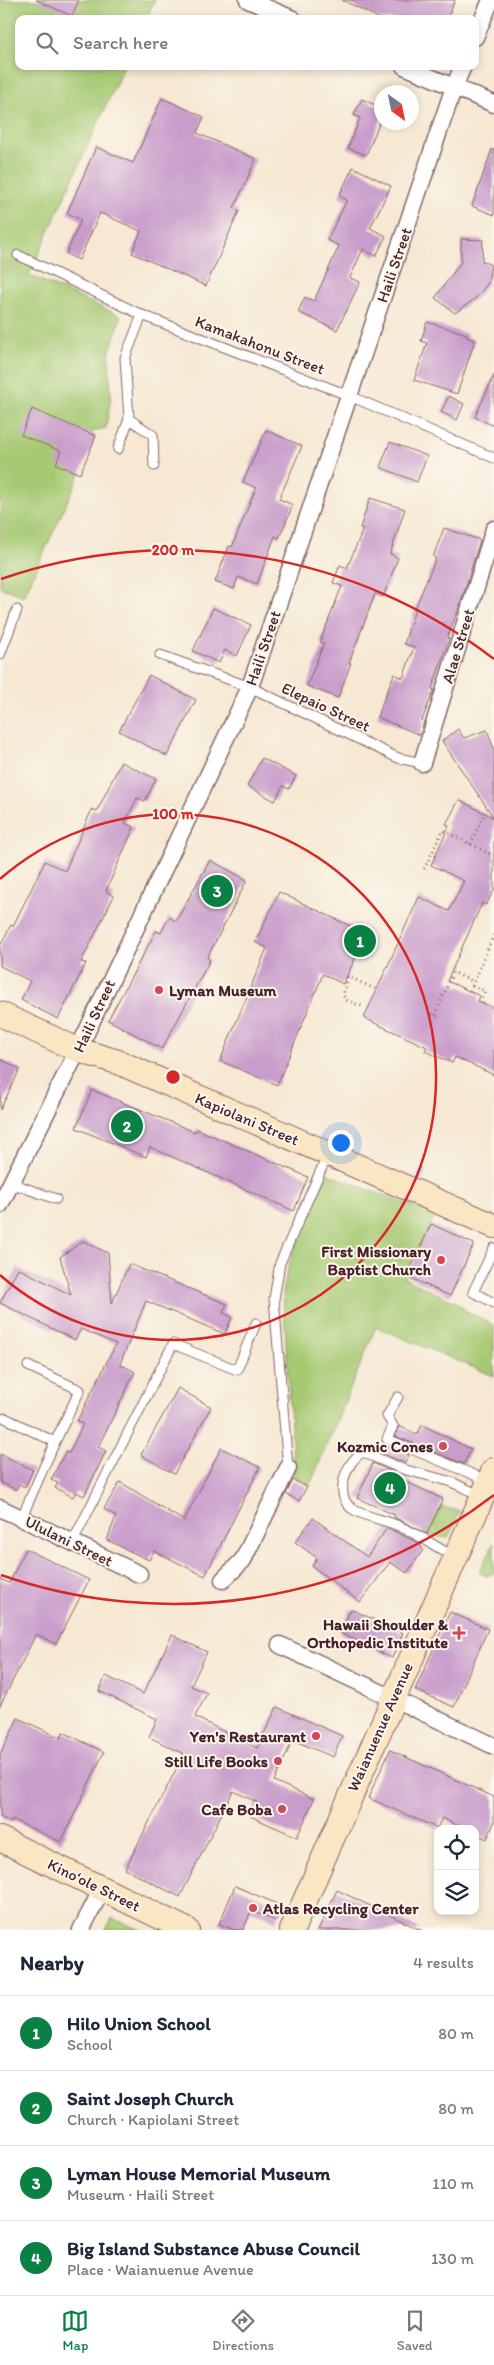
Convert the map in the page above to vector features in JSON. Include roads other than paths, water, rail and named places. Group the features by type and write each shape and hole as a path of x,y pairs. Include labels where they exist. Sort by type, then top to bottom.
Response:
{"street":[{"path":"479,28 491,0"},
{"path":"256,1 285,15"},
{"path":"414,70 494,104"},
{"name":"Haili Street","path":"0,1205 78,1050 250,687 461,70"},
{"name":"Alae Street","path":"422,763 494,529"},
{"name":"Kapiolani Street","path":"0,1014 78,1050 118,1062 494,1226"},
{"path":"223,1580 243,1560 288,1468"},
{"name":"Waianuenue Avenue","path":"292,1930 392,1698 489,1483"},
{"name":"Ululani Street","path":"0,1508 138,1574"},
{"path":"280,1645 494,1746"},
{"name":"Kinoʻole Street","path":"0,1839 187,1930"},
{"path":"81,1930 102,1889"}],"lane":[{"name":"Kamakahonu Street","path":"18,255 142,315 350,396 494,458"},
{"path":"118,449 129,418 125,358 142,315"},
{"path":"129,418 153,435 154,466"},
{"path":"0,655 17,610"},
{"name":"Elepaio Street","path":"160,655 250,687 398,758 422,763"},
{"path":"288,1468 274,1299 280,1263 328,1154"},
{"path":"11,1183 56,1199"},
{"path":"494,1248 473,1292 494,1303"},
{"path":"72,1543 173,1344 237,1370 256,1324"},
{"path":"21,1518 80,1390 28,1366"},
{"path":"398,1398 387,1416 393,1426 387,1440 489,1483"},
{"path":"5,1418 55,1442"},
{"path":"455,1557 401,1527 353,1509 345,1498 342,1486 346,1473 355,1456 363,1452 402,1468 449,1481 489,1483"}],"waterway":[{"path":"420,1178 423,1171"}],"place":[{"name":"Lyman House Memorial Museum","path":"217,891"},
{"name":"Hilo Union School","path":"360,941"},
{"name":"Lyman Museum","path":"159,990"},
{"name":"Saint Joseph Church","path":"127,1126"},
{"name":"First Missionary Baptist Church","path":"441,1260"},
{"name":"Kozmic Cones","path":"443,1446"},
{"name":"Big Island Substance Abuse Council","path":"390,1488"},
{"name":"Hawaii Shoulder & Orthopedic Institute","path":"459,1633"},
{"name":"Yen's Restaurant","path":"316,1736"},
{"name":"Still Life Books","path":"278,1761"},
{"name":"Cafe Boba","path":"282,1809"},
{"name":"Atlas Recycling Center","path":"253,1908"}]}
